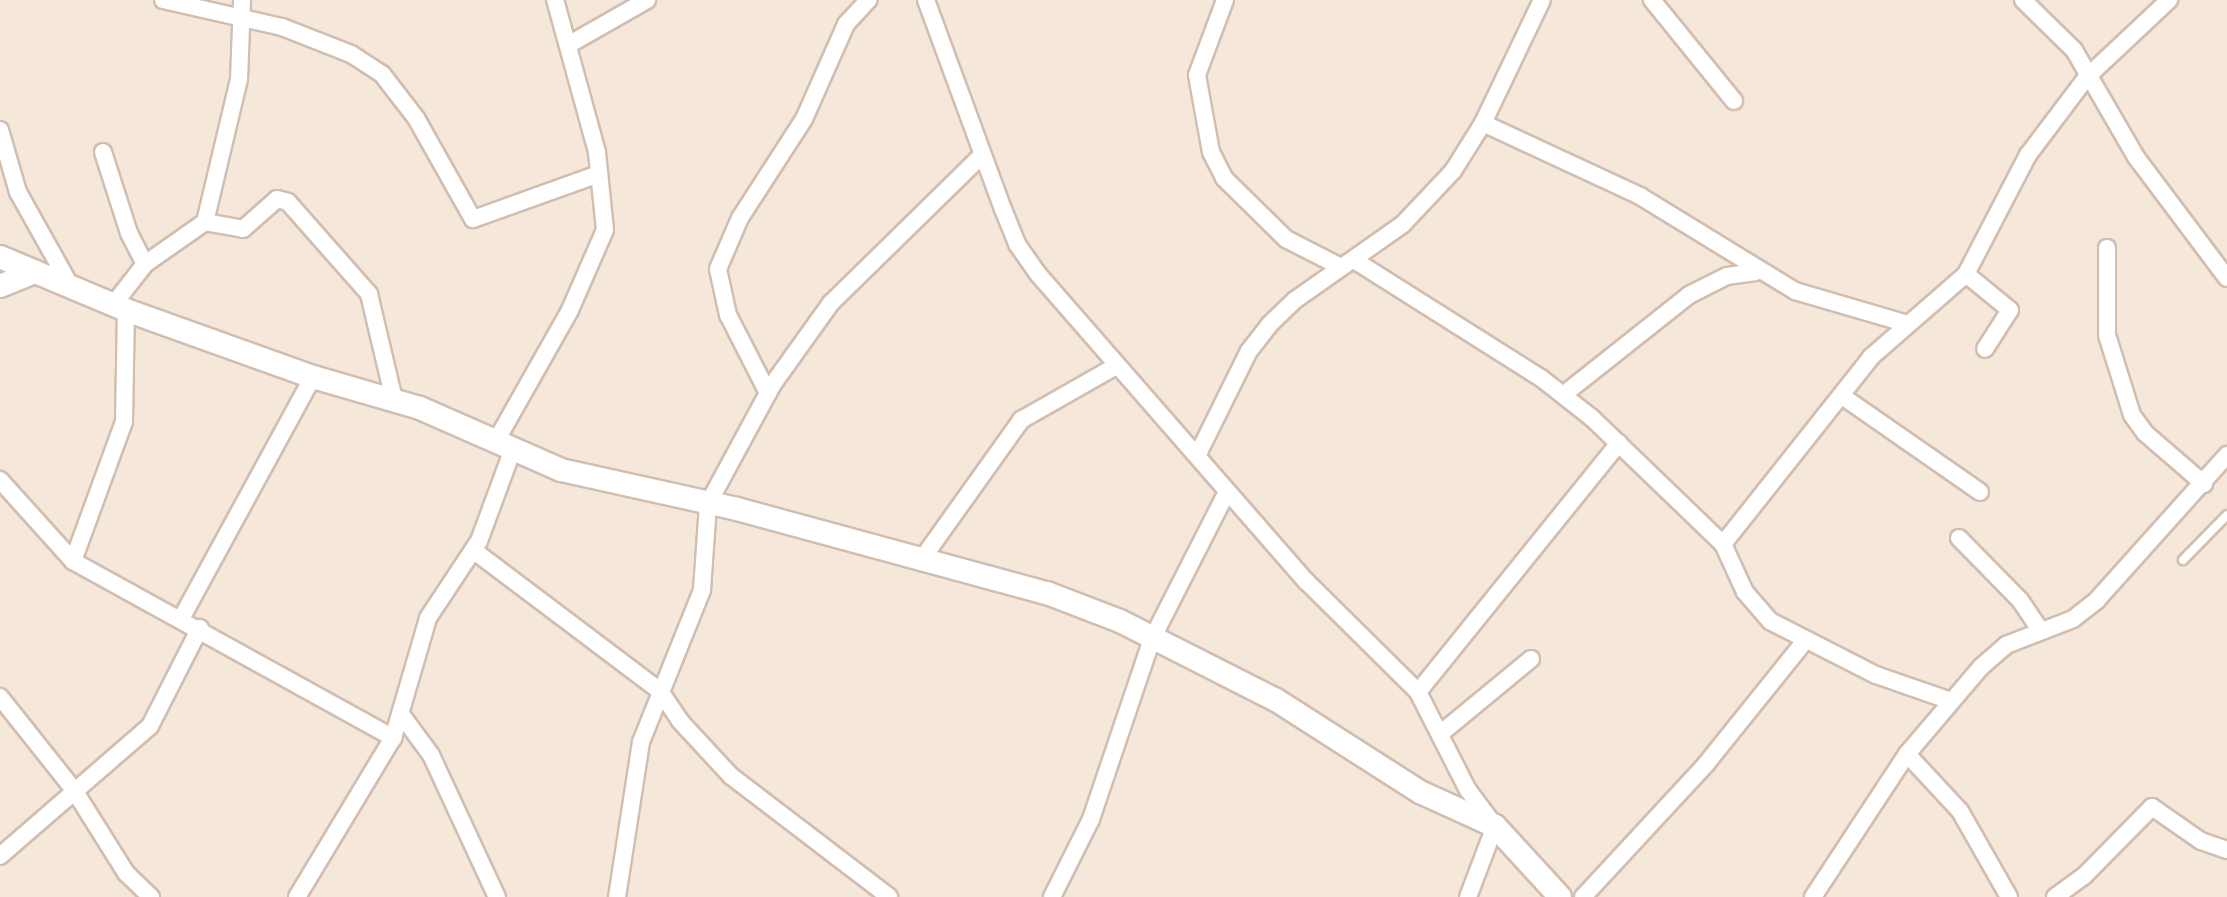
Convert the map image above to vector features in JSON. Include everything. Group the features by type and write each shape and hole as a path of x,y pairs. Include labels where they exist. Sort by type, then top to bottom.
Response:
{"street":[{"path":"163,0 282,27 351,54 382,74 416,118 473,219 599,174"},
{"path":"73,561 124,422 119,307 145,264 205,222 239,79 242,0"},
{"path":"297,897 403,717 428,618 489,521 504,445 605,230 599,174 555,0"},
{"path":"568,45 647,0"},
{"path":"768,393 728,315 718,269 740,218 804,119 846,24 868,0"},
{"path":"926,0 1017,244 1116,366 1307,582 1418,692 1468,790 1495,826 1560,897"},
{"path":"1225,0 1197,75 1211,152 1231,186 1286,239 1347,264 1563,395 1619,443 1723,544 1745,592 1770,621 1876,675 1951,701"},
{"path":"1197,456 1249,351 1295,300 1425,203 1453,171 1483,123 1542,0"},
{"path":"1652,0 1734,101"},
{"path":"2023,0 2063,37 2136,157 2227,278"},
{"path":"1723,544 1871,357 1966,274 2028,155 2086,78 2169,0"},
{"path":"1483,123 1640,196 1756,272 1795,291 1908,324"},
{"path":"0,130 18,192 71,287"},
{"path":"103,152 129,233 145,264"},
{"path":"617,897 641,742 700,601 708,504 768,393 841,291 982,155"},
{"path":"205,222 243,229 277,199 288,202 369,294 394,400"},
{"path":"2107,248 2107,335 2132,415 2145,433 2208,479 2227,484"},
{"path":"0,257 119,307 313,377 394,400 599,482 708,504 1047,593 1152,639 1276,700 1420,792 1495,826"},
{"path":"0,286 35,272"},
{"path":"1563,395 1689,295 1727,276 1756,272"},
{"path":"1966,274 2010,310 1985,349"},
{"path":"922,559 1021,420 1116,366"},
{"path":"182,617 313,377"},
{"path":"1842,396 1980,492"},
{"path":"1418,692 1619,443"},
{"path":"1813,897 1907,754 1951,701 2006,645 2073,619 2097,600 2227,455"},
{"path":"0,480 73,561 182,617 393,738"},
{"path":"1052,897 1091,819 1152,639 1227,492"},
{"path":"1959,538 2020,600 2041,631"},
{"path":"473,550 660,691 680,721 731,776 889,897"},
{"path":"0,856 155,719 200,628"},
{"path":"1583,897 1706,764 1805,641"},
{"path":"1440,734 1531,659"},
{"path":"0,697 74,790 110,851 151,897"},
{"path":"403,717 431,755 497,897"},
{"path":"1907,754 1960,811 2009,897"},
{"path":"2055,897 2084,876 2152,807 2201,841 2227,850"},
{"path":"1468,897 1495,826"}],"lane":[{"path":"2183,560 2227,515"}],"shaded area":[{"path":"0,0 2227,0 2227,897 0,897"}]}
